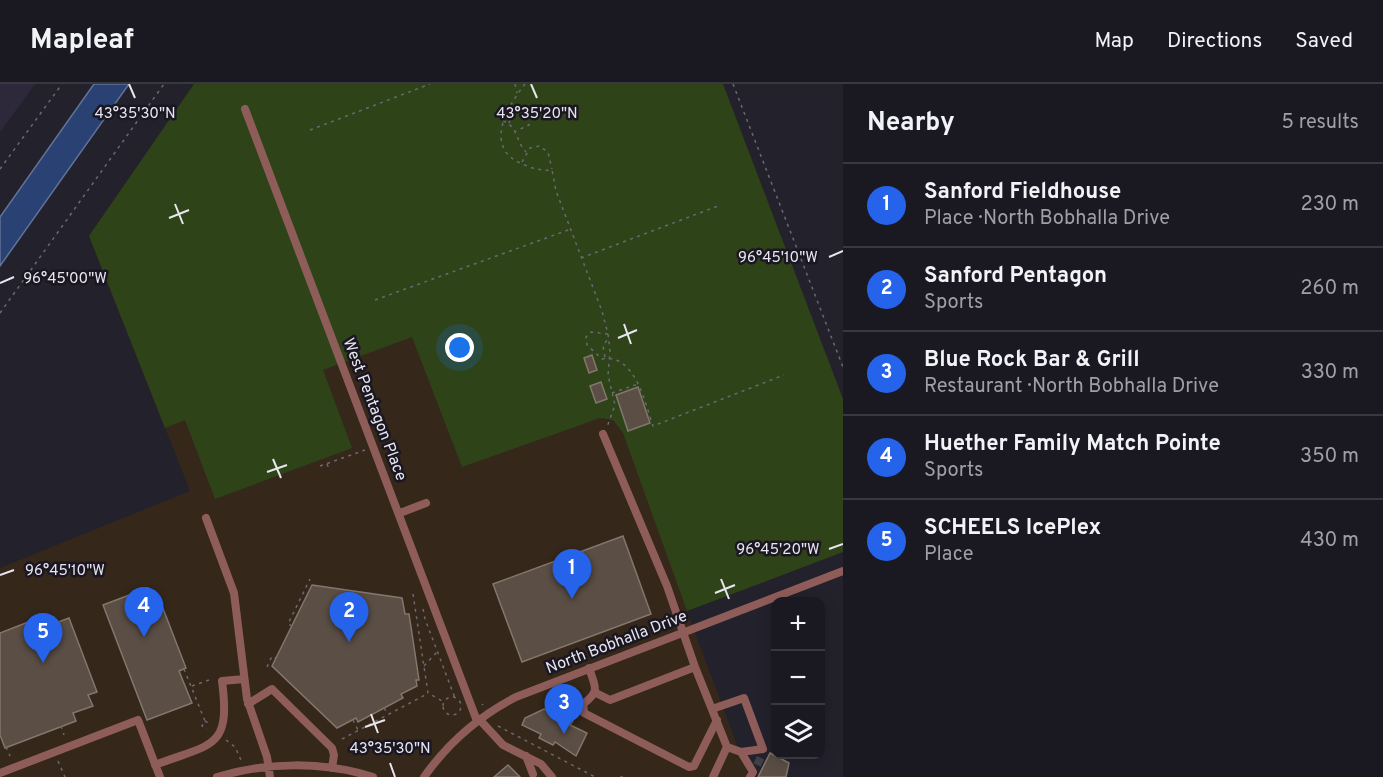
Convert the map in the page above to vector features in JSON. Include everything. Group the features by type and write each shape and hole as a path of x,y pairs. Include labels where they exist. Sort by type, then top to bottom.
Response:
{"street":[{"name":"West Pentagon Place","path":"246,109 478,720"},
{"path":"603,434 667,586 695,667 727,747 713,777"},
{"path":"400,513 426,503"},
{"path":"206,518 234,593 248,704 269,766 270,777"},
{"name":"North Bobhalla Drive","path":"424,777 443,753 478,720 516,697 843,570"},
{"path":"589,668 596,693 610,700 695,667"},
{"path":"155,765 206,745 219,735 226,715 222,681 244,679"},
{"path":"248,704 272,689 332,748 334,755 332,768"},
{"path":"596,693 583,704 585,713 689,767 694,766 717,720"},
{"path":"712,709 744,698 757,764"},
{"path":"0,773 138,720 160,777"},
{"path":"478,720 502,745 541,764 552,777"},
{"path":"727,747 741,752 757,764"},
{"path":"741,752 757,764"},
{"path":"526,756 533,774"},
{"path":"217,777 269,766 332,768 373,777"}],"path":[{"path":"0,169 62,84"},
{"path":"0,313 164,84"},
{"path":"310,130 430,84"},
{"path":"515,84 517,94"},
{"path":"525,84 503,121 500,131 501,146 509,157 521,163 537,170 552,170"},
{"path":"733,84 843,367"},
{"path":"509,123 514,109 521,107 528,110 531,116 529,125 516,131"},
{"path":"507,111 512,113"},
{"path":"503,121 509,123 516,131 519,143 526,153"},
{"path":"521,163 526,153 534,146 545,148 551,158 556,191 602,311 608,334 611,394 615,405 603,434"},
{"path":"580,258 718,206"},
{"path":"375,300 571,228"},
{"path":"608,334 595,331 586,337 589,348 602,359 609,357 628,369 639,384 653,426 784,375"},
{"path":"605,358 603,346 608,340"},
{"path":"611,394 639,384"},
{"path":"320,466 366,449"},
{"path":"327,464 330,471"},
{"path":"292,626 288,624 310,579"},
{"path":"412,594 428,693"},
{"path":"423,609 455,698 461,705 458,713"},
{"path":"424,666 438,651"},
{"path":"267,667 272,656 276,658"},
{"path":"184,669 205,721 209,727 235,747 241,760"},
{"path":"191,687 209,680"},
{"path":"428,693 444,702 447,713 458,713"},
{"path":"342,739 428,693"},
{"path":"444,702 448,698 455,698"},
{"path":"384,708 388,714"},
{"path":"458,713 461,718"},
{"path":"353,720 358,730"},
{"path":"205,721 202,726 209,727"},
{"path":"493,723 595,777"},
{"path":"61,726 64,735"},
{"path":"6,747 10,756"},
{"path":"620,777 626,777"}],"shaded area":[{"path":"0,84 35,84 0,132"},
{"path":"194,84 723,84 843,399 843,552 687,611 749,777 0,777 0,568 190,491 89,236"}],"green space":[{"path":"194,84 723,84 843,399 843,552 687,611 623,433 613,420 600,418 462,467 412,337 323,370 352,448 215,499 185,420 165,428 89,236"}],"water":[{"path":"94,84 129,84 0,266 0,217"}],"building":[{"path":"592,355 597,370 589,373 584,358"},
{"path":"601,382 607,399 596,403 590,386"},
{"path":"638,387 650,423 628,431 616,395"},
{"path":"623,536 651,614 522,662 493,584"},
{"path":"312,585 402,598 405,614 409,614 419,680 416,680 417,686 401,694 403,698 358,722 356,718 337,728 272,666"},
{"path":"148,588 153,601 159,598 186,668 179,671 192,703 147,720 103,605"},
{"path":"69,618 97,692 88,695 93,706 73,713 76,721 5,748 0,735 0,633 36,619 40,629"},
{"path":"544,709 573,721 570,725 587,733 576,756 555,742 553,745 539,738 541,734 522,725 525,718"},
{"path":"770,753 771,759 781,759 789,763 786,777 758,777"},
{"path":"508,765 520,777 494,777"}],"tunnel":[{"path":"757,765 761,757"}],"place":[{"name":"Sanford Fieldhouse","path":"572,599"},
{"name":"Huether Family Match Pointe","path":"144,637"},
{"name":"Sanford Pentagon","path":"349,642"},
{"name":"SCHEELS IcePlex","path":"43,663"},
{"name":"Blue Rock Bar & Grill","path":"564,734"}]}
